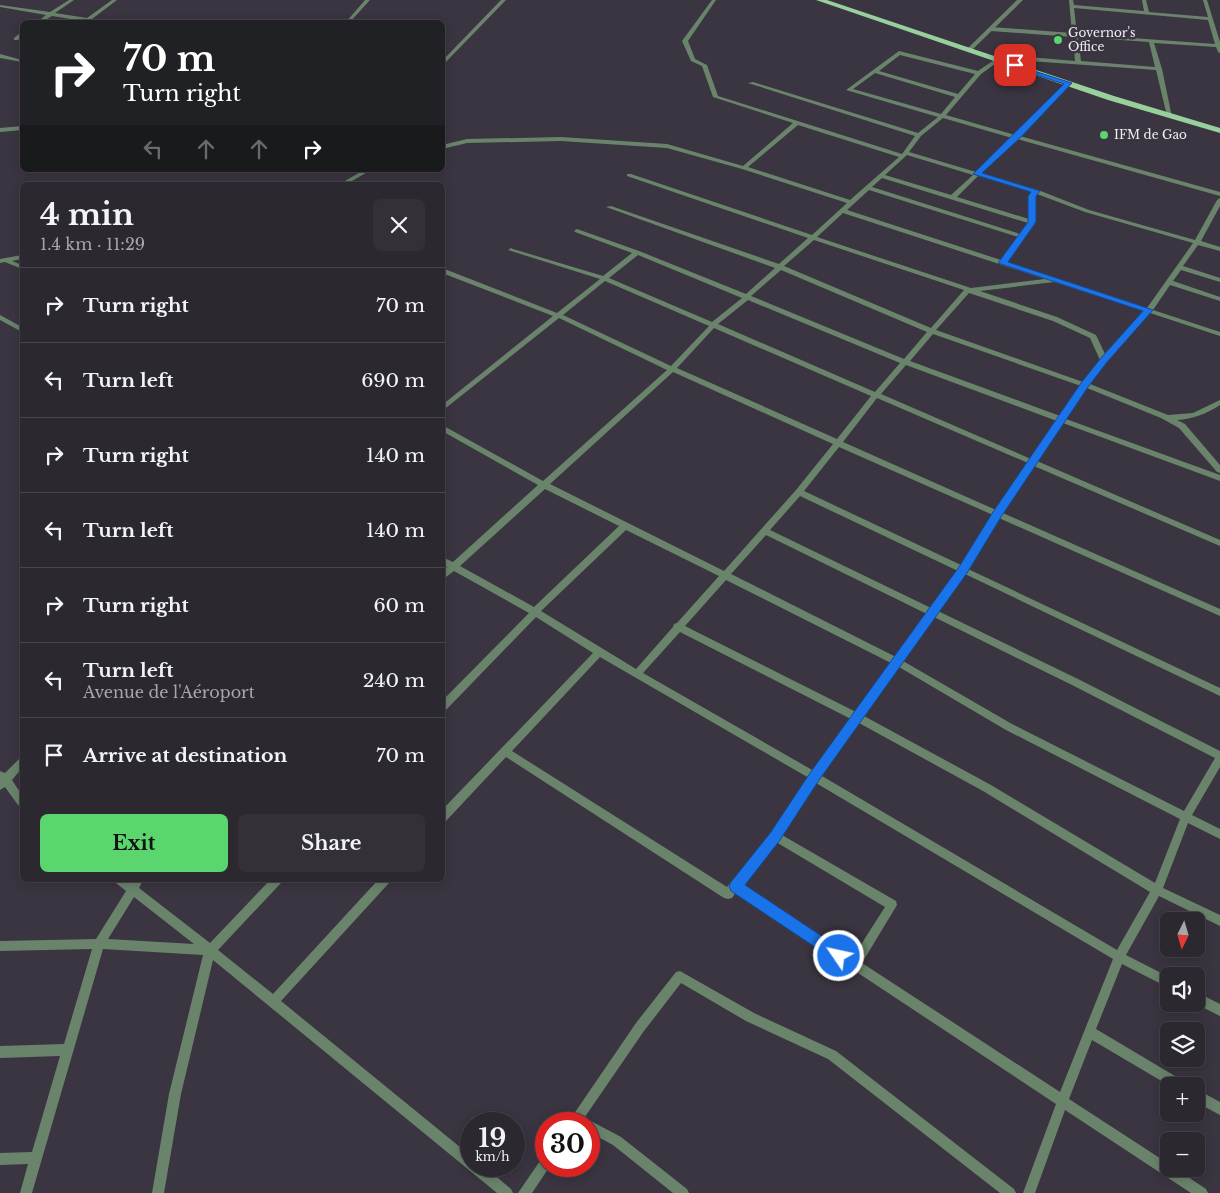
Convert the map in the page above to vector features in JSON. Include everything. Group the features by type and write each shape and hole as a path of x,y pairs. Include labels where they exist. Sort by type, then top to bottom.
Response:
{"main road":[{"path":"820,0 996,60 1220,131"}],"street":[{"path":"42,20 72,0"},
{"path":"86,20 115,0"},
{"path":"350,20 368,0"},
{"path":"445,62 504,0"},
{"path":"714,0 685,41 692,60 704,66 716,97 904,155 1036,191 1087,211 1220,249"},
{"path":"969,50 1020,0"},
{"path":"1144,0 1147,13"},
{"path":"991,29 1151,40 1219,48 1205,0"},
{"path":"1078,62 1071,3 1210,19"},
{"path":"0,6 80,20"},
{"path":"16,39 20,36"},
{"path":"1151,40 1170,116"},
{"path":"979,73 899,53 849,90 1220,194"},
{"path":"0,56 20,61"},
{"path":"445,574 672,369 714,324 746,298 904,155 919,135 942,116 979,73 996,60 1028,59 1159,69"},
{"path":"874,71 958,96"},
{"path":"751,83 919,135"},
{"path":"952,198 1069,83"},
{"path":"744,168 796,123"},
{"path":"0,130 20,128"},
{"path":"445,146 467,141 561,139 667,146 744,168 852,203"},
{"path":"342,182 353,172"},
{"path":"344,182 364,172"},
{"path":"629,175 814,236 967,291 1038,313 1092,337 1104,360"},
{"path":"881,176 1032,222"},
{"path":"868,188 1022,236"},
{"path":"1002,263 1032,222 1032,196 1036,191"},
{"path":"504,751 728,894 775,836 814,776 933,613 1085,385 1104,360 1149,310 1169,282 1197,242 1220,200"},
{"path":"609,207 780,267 931,331 1085,385 1164,416 1182,426 1220,470"},
{"path":"843,211 1220,334"},
{"path":"577,231 637,252 905,362 1220,478"},
{"path":"511,250 604,278 1220,543"},
{"path":"445,407 560,316 637,252"},
{"path":"3,261 20,258"},
{"path":"3,261 20,266"},
{"path":"1179,267 1220,280"},
{"path":"445,271 560,316 672,369 1220,613"},
{"path":"636,674 677,626 726,576 799,492 876,395 967,291 1054,280"},
{"path":"1169,282 1220,299"},
{"path":"0,317 20,329"},
{"path":"1164,416 1183,418 1199,415 1220,402"},
{"path":"445,428 544,485 898,662 1010,727 1220,834"},
{"path":"799,492 1220,692"},
{"path":"445,705 536,612 626,525"},
{"path":"765,531 1220,757 1186,816 1157,890 1119,957 1062,1101 1029,1193"},
{"path":"445,562 536,612 636,674 814,776 1119,957 1160,978"},
{"path":"677,626 858,718 987,788 1157,890 1220,922"},
{"path":"445,815 599,652"},
{"path":"20,764 2,780 20,800"},
{"path":"775,836 892,905 854,966"},
{"path":"158,1193 175,1094 210,950 275,882"},
{"path":"273,1002 383,882"},
{"path":"26,1193 99,944 136,884 210,950 460,1154"},
{"path":"736,886 854,966 1202,1193"},
{"path":"0,946 99,944 210,950"},
{"path":"585,1112 640,1027 680,976 750,1017 832,1055 1010,1193"},
{"path":"1205,1002 1220,1010"},
{"path":"1090,1032 1166,1077"},
{"path":"0,1052 68,1050"},
{"path":"1205,1100 1220,1109"},
{"path":"600,1132 617,1141 683,1193"},
{"path":"0,1159 36,1158"},
{"path":"488,1177 507,1193"},
{"path":"524,1193 535,1177"}],"place":[{"name":"Governor's Office","path":"1058,40"},
{"name":"IFM de Gao","path":"1104,135"}],"route":[{"path":"839,956 736,886 775,836 814,776 868,704 963,570 997,515 1085,385 1104,360 1149,310 1002,263 1032,222 1032,196 1036,191 976,174 1017,136 1069,83 1015,65"}]}
